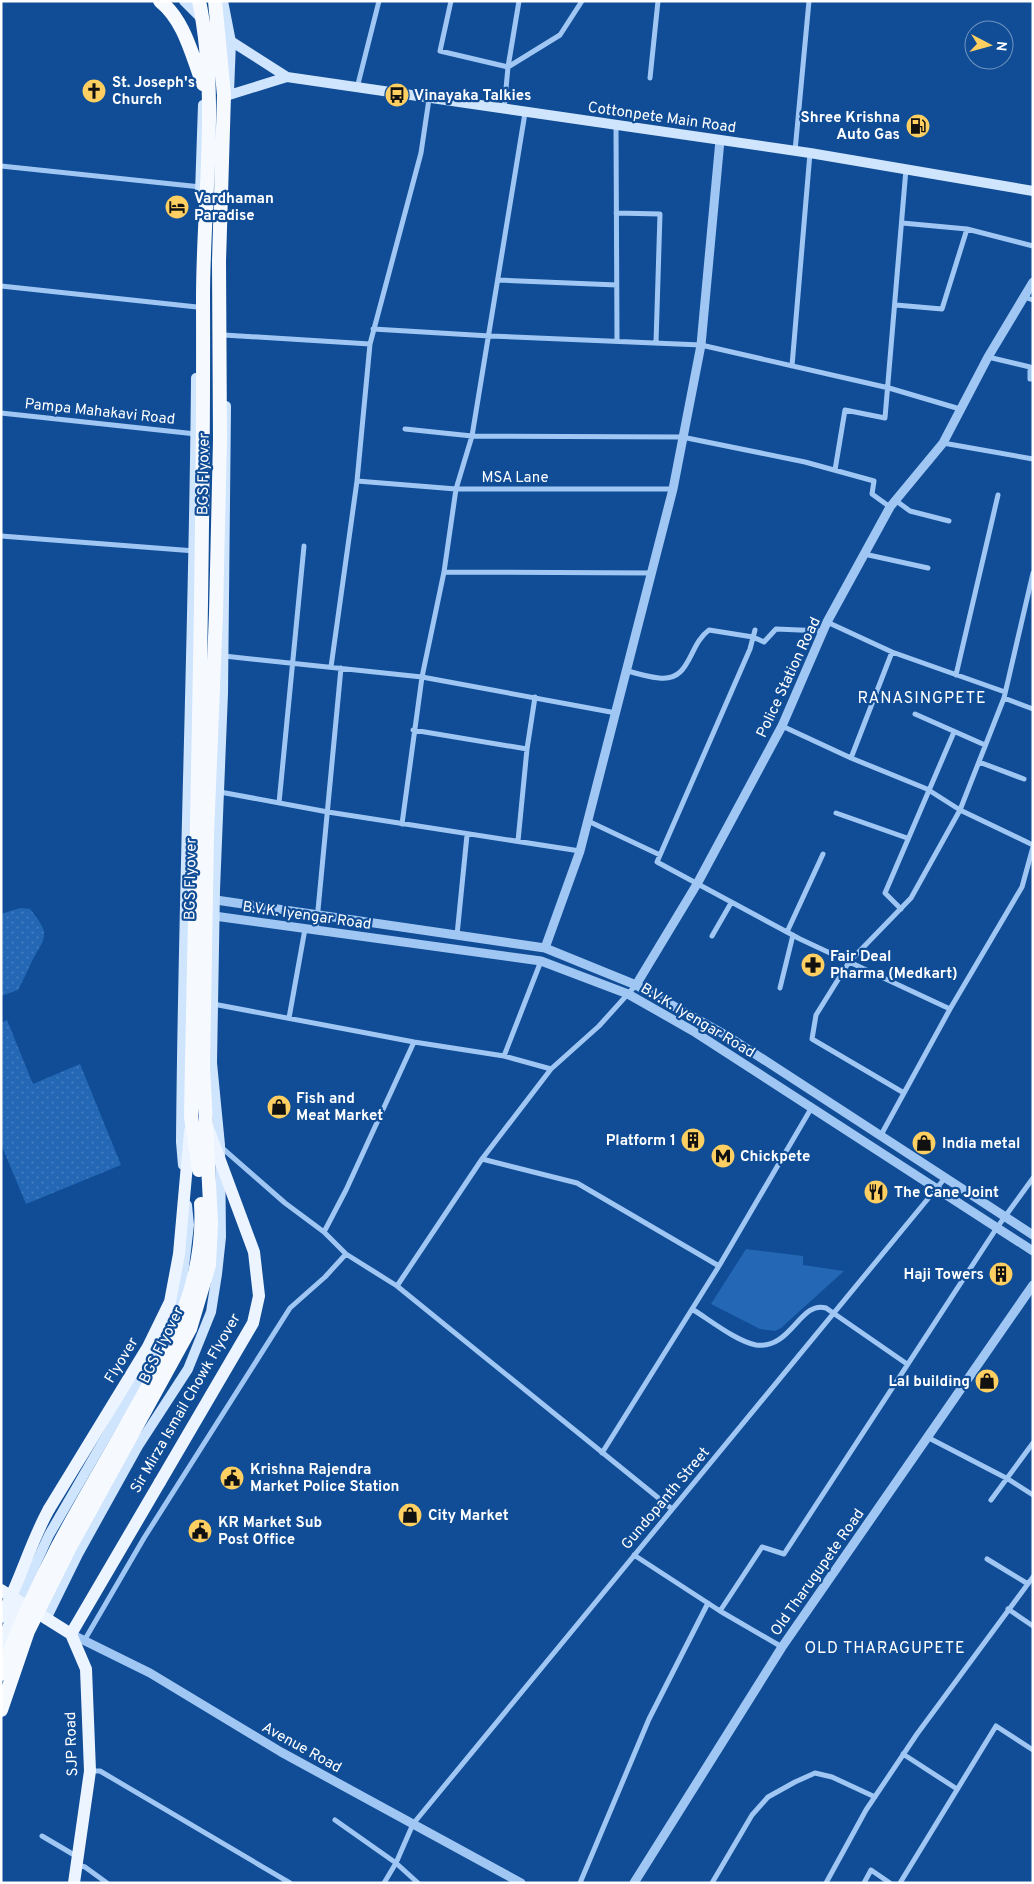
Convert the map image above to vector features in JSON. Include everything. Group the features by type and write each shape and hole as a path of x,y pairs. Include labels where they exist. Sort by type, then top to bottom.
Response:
{"highway":[{"path":"160,1 171,11 181,26 208,94"},
{"name":"BGS Flyover","path":"1,1710 28,1631 69,1549 190,1329 209,1265 211,1223 198,1118 203,1066 206,874 217,594 220,440 219,261 224,95 215,1"},
{"name":"BGS Flyover","path":"1,1674 20,1622 58,1546 166,1355 182,1319 198,1262 202,1219 198,1118 203,539 203,262 208,94 205,52 198,8"}],"main road":[{"name":"Cottonpete Main Road","path":"184,1 198,8 231,42 287,77 810,153 1033,191"},
{"path":"1,1617 10,1596 49,1535 155,1352 180,1300 189,1225 181,1142 184,898 194,551 197,307 203,103 198,8 194,1"},
{"path":"46,1620 78,1554 138,1446 188,1369 211,1312 221,1237 220,1145 212,1063 212,1004 220,792 228,443 223,262 231,42 222,1"},
{"name":"Cottonpete Main Road","path":"229,95 287,77"},
{"name":"Sir Mirza Ismail Chowk Flyover","path":"71,1634 253,1323 259,1296 254,1252 198,1118"},
{"name":"Flyover","path":"10,1596 40,1525 148,1347 170,1302 179,1254 198,1118"},
{"path":"10,1596 71,1634"},
{"path":"1,1646 10,1596"},
{"name":"SJP Road","path":"71,1634 86,1669 90,1771 74,1883"}],"street":[{"path":"357,88 379,1"},
{"path":"451,1 440,51 508,68 560,35 582,1"},
{"path":"504,110 508,68 519,1"},
{"path":"650,78 658,1"},
{"path":"795,151 810,1"},
{"path":"331,667 357,481 370,344 421,153 429,99"},
{"path":"402,824 413,730 422,677 444,572 456,489 472,436 490,336 525,113"},
{"path":"616,126 617,342"},
{"path":"545,948 580,851 654,574 673,489 701,345 720,140"},
{"path":"792,366 810,153"},
{"path":"1,166 200,187"},
{"path":"835,470 844,410 885,418 896,305 906,168"},
{"path":"616,213 660,214 656,342"},
{"path":"902,223 967,229 1033,246"},
{"path":"896,305 942,309 967,229"},
{"path":"498,280 617,285"},
{"name":"Police Station Road","path":"398,1286 482,1159 550,1069 599,1026 636,985 697,884 782,726 827,622 864,554 893,504 943,443 988,357 1028,299 1033,282"},
{"path":"1,286 197,307"},
{"path":"373,329 701,345 889,388 960,409"},
{"path":"224,335 370,344"},
{"path":"988,357 1030,367 1030,379 1033,379"},
{"name":"Pampa Mahakavi Road","path":"1,413 196,434"},
{"path":"404,428 472,436 682,437 835,470 874,481 872,494 910,511 949,521"},
{"path":"943,443 1033,459"},
{"name":"MSA Lane","path":"357,481 456,489 673,489"},
{"path":"956,675 998,495"},
{"path":"1,536 226,552"},
{"path":"279,803 304,546"},
{"path":"864,554 928,568"},
{"path":"444,572 654,574"},
{"path":"904,1093 812,1039 816,1015 849,962 911,898 960,810 1004,695 1033,573"},
{"path":"827,622 892,652 956,675 1033,709"},
{"path":"628,672 661,678 678,675 684,671 694,646 709,630 753,638 764,642 776,629 823,631"},
{"path":"755,630 657,862 787,932 950,1009"},
{"path":"851,758 892,652"},
{"path":"223,656 422,677 617,713"},
{"path":"316,931 341,668"},
{"path":"518,841 527,750 536,697"},
{"path":"915,714 985,745"},
{"path":"782,726 851,758 928,789 960,810 1033,846 1022,887 950,1009 881,1136"},
{"path":"413,730 527,750"},
{"path":"901,909 885,893 954,732"},
{"path":"979,762 1024,779"},
{"path":"220,792 328,812 580,851"},
{"path":"836,813 907,838"},
{"path":"588,821 660,855"},
{"path":"458,935 467,834"},
{"path":"787,932 823,854"},
{"name":"B.V.K. Iyengar Road","path":"184,898 215,899 545,948 636,985 729,1037 1033,1235"},
{"path":"712,936 731,902"},
{"name":"B.V.K. Iyengar Road","path":"184,914 215,916 541,961 628,994 693,1031 996,1229 1033,1251"},
{"path":"289,1018 305,929"},
{"path":"780,988 793,935"},
{"path":"504,1056 541,961"},
{"path":"212,1004 414,1042 504,1056 550,1069"},
{"path":"324,1232 346,1190 414,1042"},
{"path":"602,1453 719,1266 812,1107"},
{"path":"220,1145 285,1203 324,1232 346,1254 398,1286 672,1509"},
{"path":"482,1159 577,1183 719,1266"},
{"name":"Gundopanth Street","path":"384,1883 396,1863 413,1824 945,1178"},
{"path":"720,1611 762,1547 784,1554 996,1229 1033,1178"},
{"path":"84,1641 144,1538 290,1308 325,1277 346,1254"},
{"name":"Old Tharugupete Road","path":"634,1883 782,1647 1033,1285"},
{"path":"692,1310 747,1342 765,1346 783,1338 812,1308 818,1305 834,1313 907,1364"},
{"path":"927,1437 1008,1479 1033,1495"},
{"path":"991,1500 1033,1443"},
{"path":"634,1555 720,1611 782,1647"},
{"path":"987,1559 1028,1584"},
{"path":"826,1883 875,1797 903,1754 1033,1577"},
{"path":"580,1883 649,1720 708,1603"},
{"path":"1008,1609 1033,1626"},
{"name":"Avenue Road","path":"71,1634 150,1674 281,1752 521,1883"},
{"path":"900,1883 996,1726 1033,1750"},
{"path":"903,1754 958,1789"},
{"path":"90,1771 100,1772 290,1883"},
{"path":"712,1883 752,1815 768,1797 795,1782 815,1773 832,1777 875,1797"},
{"path":"335,1820 396,1863 418,1883"},
{"path":"42,1836 107,1883"},
{"path":"864,1883 871,1870 890,1883"}],"shaded area":[{"path":"20,908 30,909 37,918 44,930 43,940 18,990 1,996 1,914"},
{"path":"7,1020 33,1084 80,1064 121,1165 26,1204 1,1144 1,1023"},
{"path":"746,1249 803,1256 803,1265 844,1271 781,1328 775,1331 760,1329 711,1304"}],"place":[{"name":"St. Joseph's Church","path":"94,91"},
{"name":"Vinayaka Talkies","path":"397,95"},
{"name":"Shree Krishna Auto Gas","path":"918,126"},
{"name":"Vardhaman Paradise","path":"177,207"},
{"name":"Fair Deal Pharma (Medkart)","path":"813,965"},
{"name":"Fish and Meat Market","path":"279,1107"},
{"name":"Platform 1","path":"693,1140"},
{"name":"India metal","path":"924,1143"},
{"name":"Chickpete","path":"723,1156"},
{"name":"The Cane Joint","path":"876,1192"},
{"name":"Haji Towers","path":"1001,1274"},
{"name":"Lal building","path":"987,1381"},
{"name":"Krishna Rajendra Market Police Station","path":"232,1478"},
{"name":"City Market","path":"410,1515"},
{"name":"KR Market Sub Post Office","path":"200,1531"}],"district":[{"name":"RANASINGPETE","path":"922,697"},
{"name":"OLD THARAGUPETE","path":"885,1647"}]}
